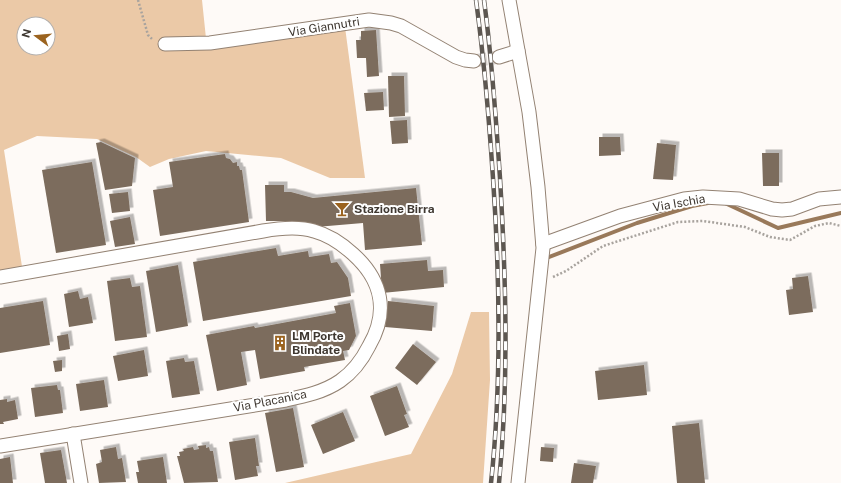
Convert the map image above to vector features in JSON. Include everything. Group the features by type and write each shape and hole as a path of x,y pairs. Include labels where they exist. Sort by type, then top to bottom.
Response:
{"street":[{"path":"509,0 534,145 543,244 541,280 518,483"},
{"name":"Via Giannutri","path":"165,44 210,43 370,20 396,24 456,57 474,61"},
{"path":"499,57 518,51"},
{"name":"Via Ischia","path":"543,244 615,218 684,200 703,197 739,199 772,209 782,210 792,209 819,198 841,197"},
{"name":"Via Placanica","path":"0,277 285,228 310,230 333,239 359,259 367,268 376,283 380,311 374,335 365,353 353,370 333,385 315,393 286,400 0,446"},
{"path":"73,434 81,483"}],"path":[{"path":"138,0 148,35 154,40 165,44"},
{"path":"541,280 566,271 607,244 678,222 703,221 745,226 770,237 790,240 815,226 828,223 841,226"}],"shaded area":[{"path":"0,0 202,0 207,48 345,27 365,178 330,178 281,158 206,151 169,159 150,167 136,157 97,139 37,136 4,150 23,273 0,277"},
{"path":"471,312 489,312 490,380 483,483 285,483 411,454 452,374"}],"building":[{"path":"376,30 379,76 367,77 366,58 357,58 356,40 361,40 361,31"},
{"path":"388,76 404,76 405,116 389,117"},
{"path":"383,92 384,110 366,111 364,93"},
{"path":"407,120 408,143 392,144 390,121"},
{"path":"599,137 620,137 621,155 599,156"},
{"path":"101,142 135,158 132,186 105,190 96,143"},
{"path":"657,143 676,145 673,180 653,179"},
{"path":"762,153 779,153 779,186 763,186"},
{"path":"225,154 226,158 230,159 233,163 237,162 237,166 239,166 240,170 242,170 249,222 160,236 153,190 173,187 169,162"},
{"path":"92,162 106,245 56,253 42,170"},
{"name":"Stazione Birra","path":"265,185 284,185 284,192 291,192 313,198 416,188 422,245 365,250 363,223 316,227 291,221 266,221"},
{"path":"128,192 130,211 112,213 109,194"},
{"path":"130,217 135,244 115,247 110,221"},
{"path":"276,248 278,256 308,251 309,257 329,254 331,263 337,262 348,278 351,296 203,321 193,262"},
{"path":"427,260 428,271 443,270 444,287 382,293 380,264"},
{"path":"178,265 188,326 156,332 146,271"},
{"path":"808,276 813,312 789,315 786,290 793,289 792,278"},
{"path":"130,278 132,287 140,286 147,337 115,341 107,281"},
{"path":"78,291 80,299 88,297 93,323 69,327 64,294"},
{"path":"43,301 50,345 0,353 0,308"},
{"path":"388,301 434,306 432,331 385,327"},
{"name":"LM Porte Blindate","path":"350,303 356,336 349,350 343,351 345,360 304,367 305,371 260,379 255,350 241,352 247,385 217,391 206,335 254,326 255,328 336,313 334,306"},
{"path":"68,334 70,349 59,351 57,336"},
{"path":"413,344 436,362 417,385 395,368"},
{"path":"144,350 148,376 118,381 113,356"},
{"path":"184,358 185,362 194,361 200,394 172,398 166,361"},
{"path":"62,360 62,371 55,372 53,361"},
{"path":"644,365 647,395 598,400 595,371"},
{"path":"104,380 108,407 80,411 76,384"},
{"path":"57,385 58,390 60,390 63,413 35,417 31,388"},
{"path":"397,386 407,414 404,415 409,427 385,436 370,396"},
{"path":"7,399 7,402 15,400 18,419 0,424 0,400"},
{"path":"293,408 304,467 276,472 265,413"},
{"path":"343,412 355,441 323,454 311,425"},
{"path":"699,423 705,483 677,483 672,426"},
{"path":"255,438 259,466 256,466 258,476 235,480 229,442"},
{"path":"206,445 206,448 209,447 210,451 213,451 218,482 184,483 177,456 180,456 179,452 184,451 183,449 193,447 194,450 199,449 198,446"},
{"path":"116,447 118,459 122,458 126,482 99,483 96,464 102,462 100,450"},
{"path":"541,447 554,448 553,462 540,461"},
{"path":"61,450 67,483 45,483 40,453"},
{"path":"10,457 13,483 0,483 0,459"},
{"path":"163,457 167,483 138,483 136,472 139,472 137,461"},
{"path":"574,463 596,466 593,483 571,483"}],"waterway":[{"path":"544,259 637,223 692,206 708,203"},
{"path":"727,204 778,228 841,213"}],"tunnel":[{"path":"474,61 499,57"}],"railway":[{"path":"476,0 488,111 497,254 499,330 498,369 495,445 491,483"},
{"path":"484,0 495,111 504,254 506,330 504,407 499,483"}],"place":[{"name":"Stazione Birra","path":"342,209"},
{"name":"LM Porte Blindate","path":"280,343"}]}
